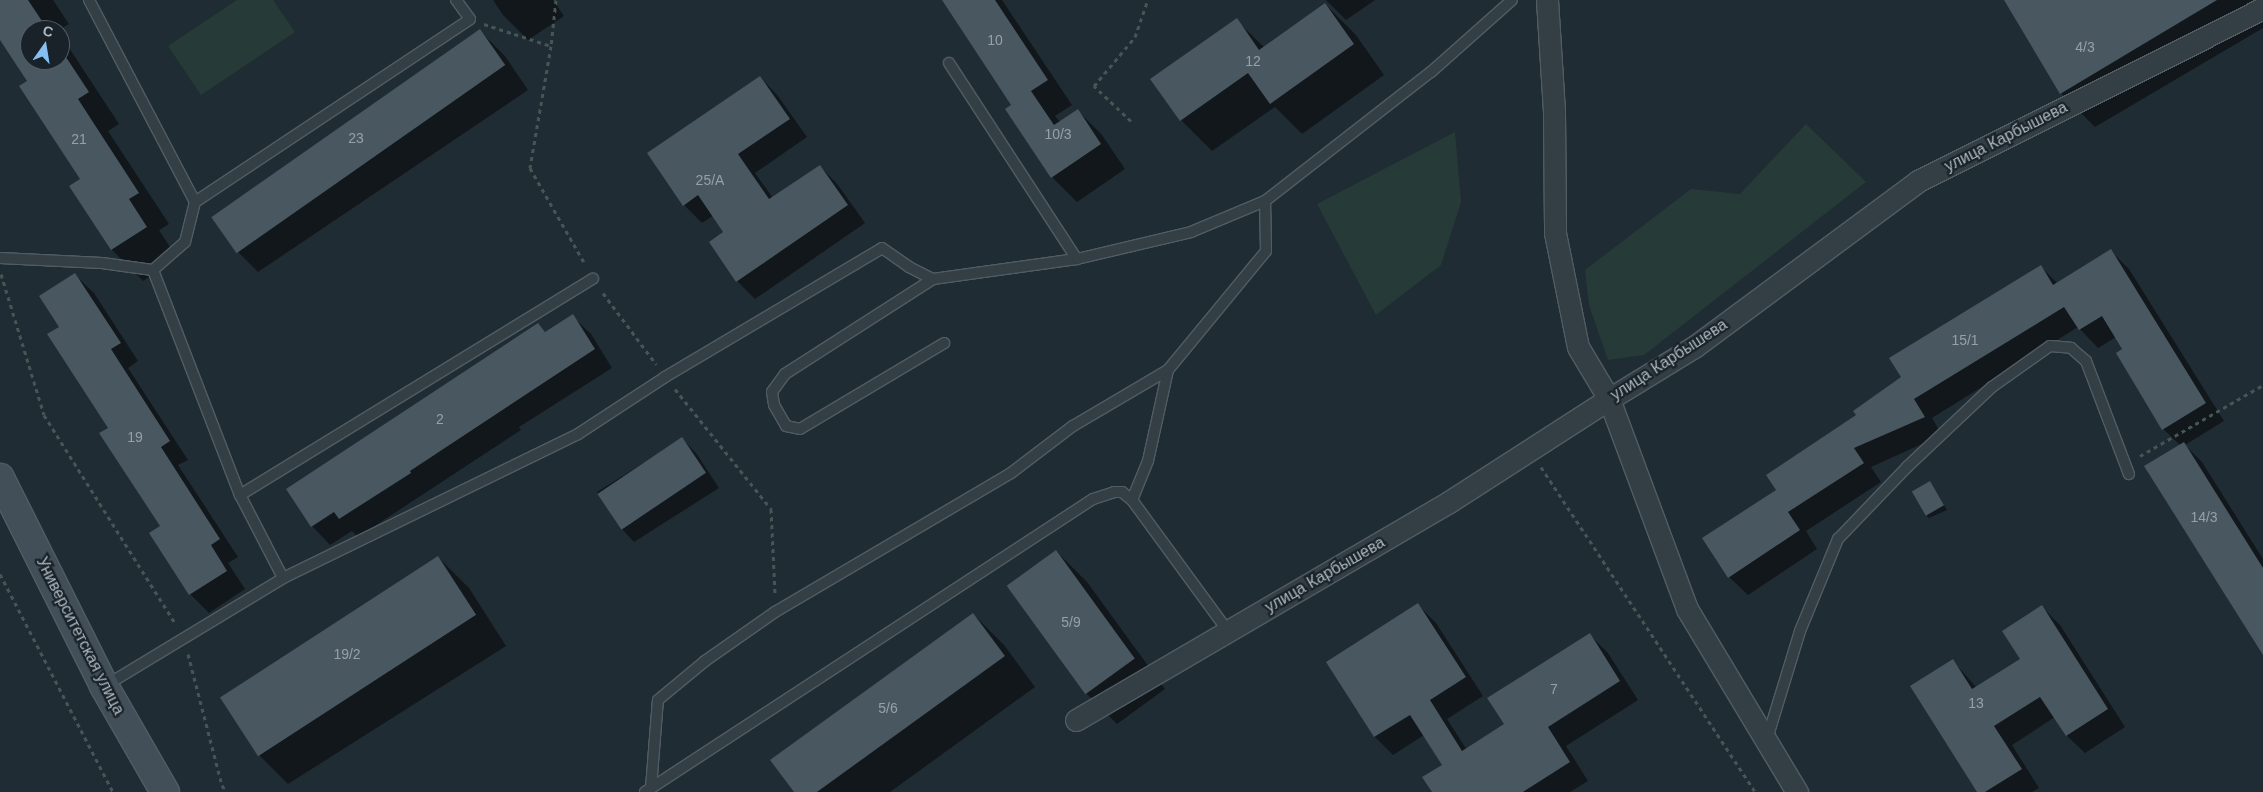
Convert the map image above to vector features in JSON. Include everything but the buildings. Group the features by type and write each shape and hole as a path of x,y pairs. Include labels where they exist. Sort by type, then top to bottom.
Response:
{"main road":[{"name":"Университетская улица","path":"0,478 104,686 165,792"}],"street":[{"path":"1547,0 1554,112 1555,233 1578,347 1609,398 1687,610 1767,739 1797,792"},
{"name":"улица Карбышева","path":"1076,720 1449,502 1609,398 1694,347 1918,182 2263,8"}],"lane":[{"path":"0,258 102,263 153,270 185,242 194,202 89,0"},
{"path":"194,202 470,19 456,0"},
{"path":"944,344 800,428 786,426 774,405 772,392 785,374 933,279 1077,259 1191,232 1265,201 1431,72 1512,0"},
{"path":"949,62 1077,259"},
{"path":"648,790 658,700 705,661 775,612 1011,473 1073,426 1168,370 1266,251 1265,201"},
{"path":"104,686 283,578 578,434 665,377 882,248 909,267 933,279"},
{"path":"153,270 240,495 283,578"},
{"path":"240,495 593,279"},
{"path":"1767,739 1800,631 1838,539 1907,466 1992,386 2050,346 2072,348 2086,361 2126,470"},
{"path":"1132,500 1148,461 1168,370"},
{"path":"648,790 1093,499 1122,492 1132,500 1228,631"}],"path":[{"path":"556,0 552,46 530,168 593,279 665,377 771,509 775,612"},
{"path":"1131,121 1094,86 1135,37 1148,0"},
{"path":"470,19 552,46"},
{"path":"0,270 44,415 184,638 222,785 226,792"},
{"path":"2126,470 2263,385"},
{"path":"1530,450 1755,792"},
{"path":"0,574 113,792"}],"green space":[{"path":"237,0 273,0 295,32 201,95 168,46"},
{"path":"1806,124 1866,182 1644,355 1608,360 1589,305 1585,270 1691,189 1740,194"},
{"path":"1455,132 1461,202 1441,265 1376,315 1317,204"}]}
